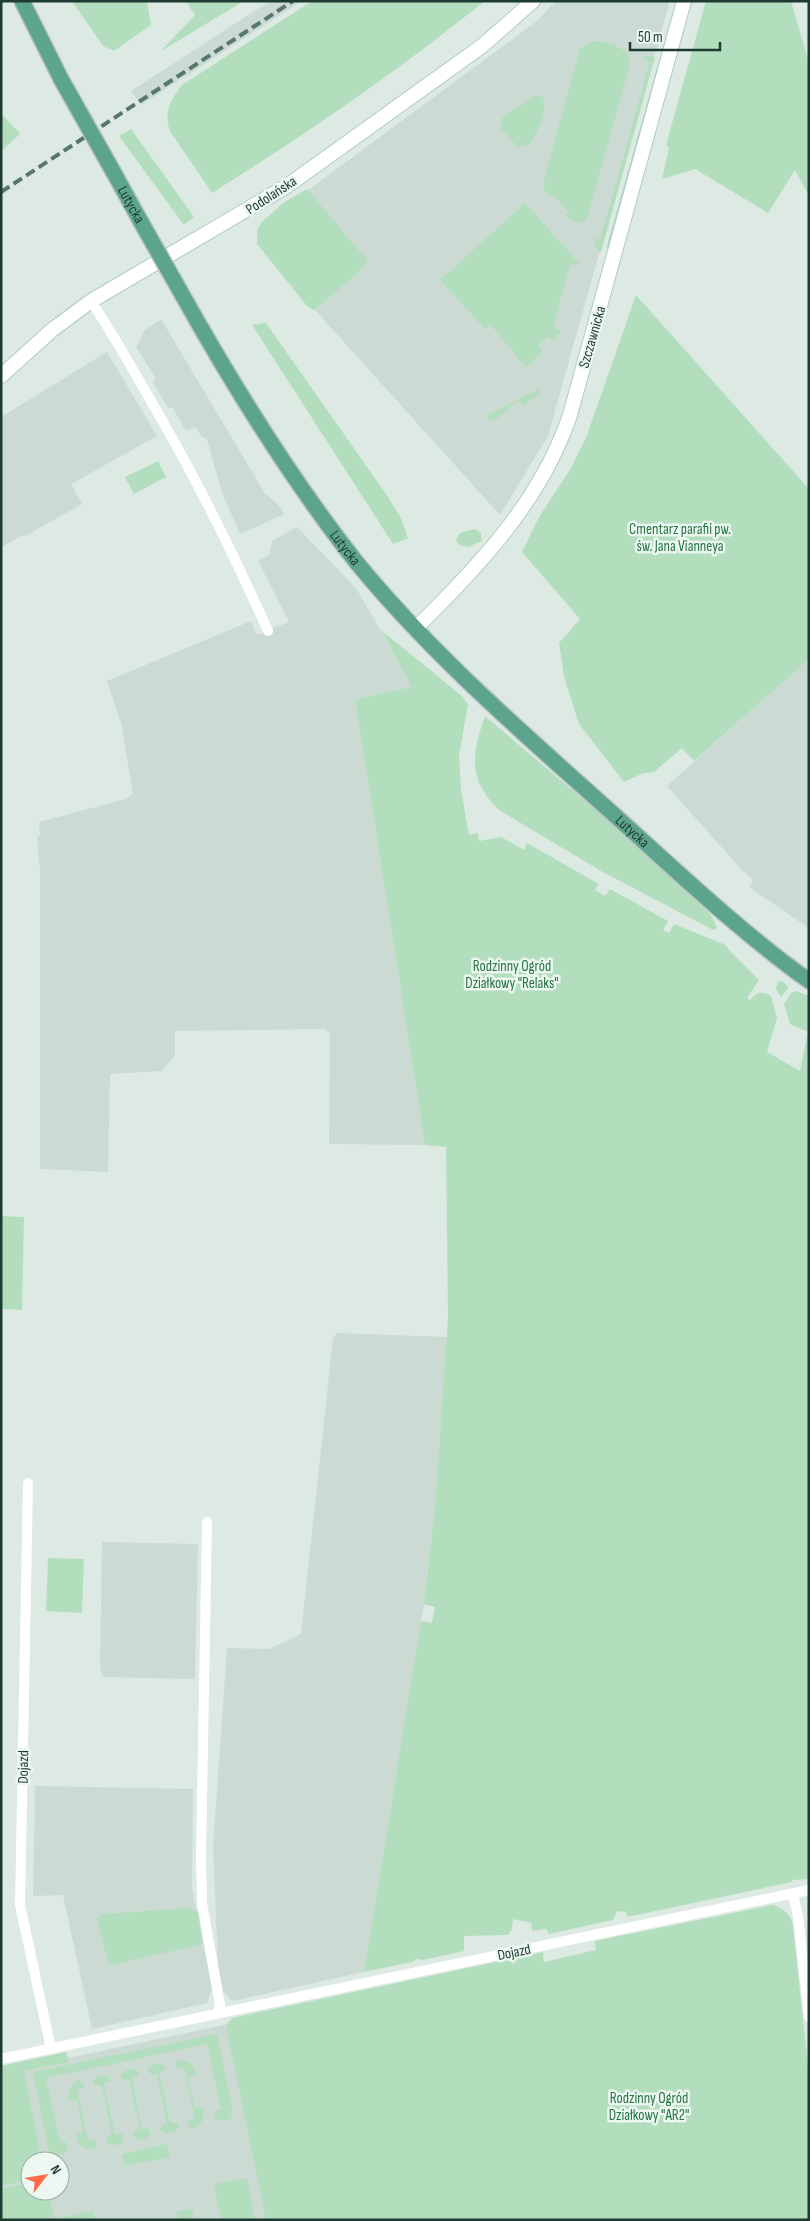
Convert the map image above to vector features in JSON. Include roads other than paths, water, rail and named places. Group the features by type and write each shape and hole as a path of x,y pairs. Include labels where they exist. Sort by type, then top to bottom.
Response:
{"main road":[{"name":"Lutycka","path":"22,1 61,79 231,380 314,506 358,564 415,628 462,676 572,778 743,930 809,981"}],"street":[{"name":"Podolańska","path":"1,376 52,330 91,301 287,186 482,46 533,1"},
{"name":"Szczawnicka","path":"415,628 461,584 500,539 542,476 559,444 570,415 684,1"},
{"path":"91,301 112,332 192,471 232,551 268,631"},
{"name":"Dojazd","path":"28,1482 20,1905 51,2049"},
{"path":"207,1522 201,1858 202,1903 210,1958 220,2005 218,2013"},
{"name":"Dojazd","path":"1,2060 809,1890"},
{"path":"793,1894 798,1917 809,2017"}],"railway":[{"path":"1,192 293,1"}],"park label":[{"name":"Cmentarz parafii pw. św. Jana Vianneya","path":"680,538"},
{"name":"Rodzinny Ogród Działkowy \"Relaks\"","path":"512,974"},
{"name":"Rodzinny Ogród Działkowy \"AR2\"","path":"649,2106"}]}
